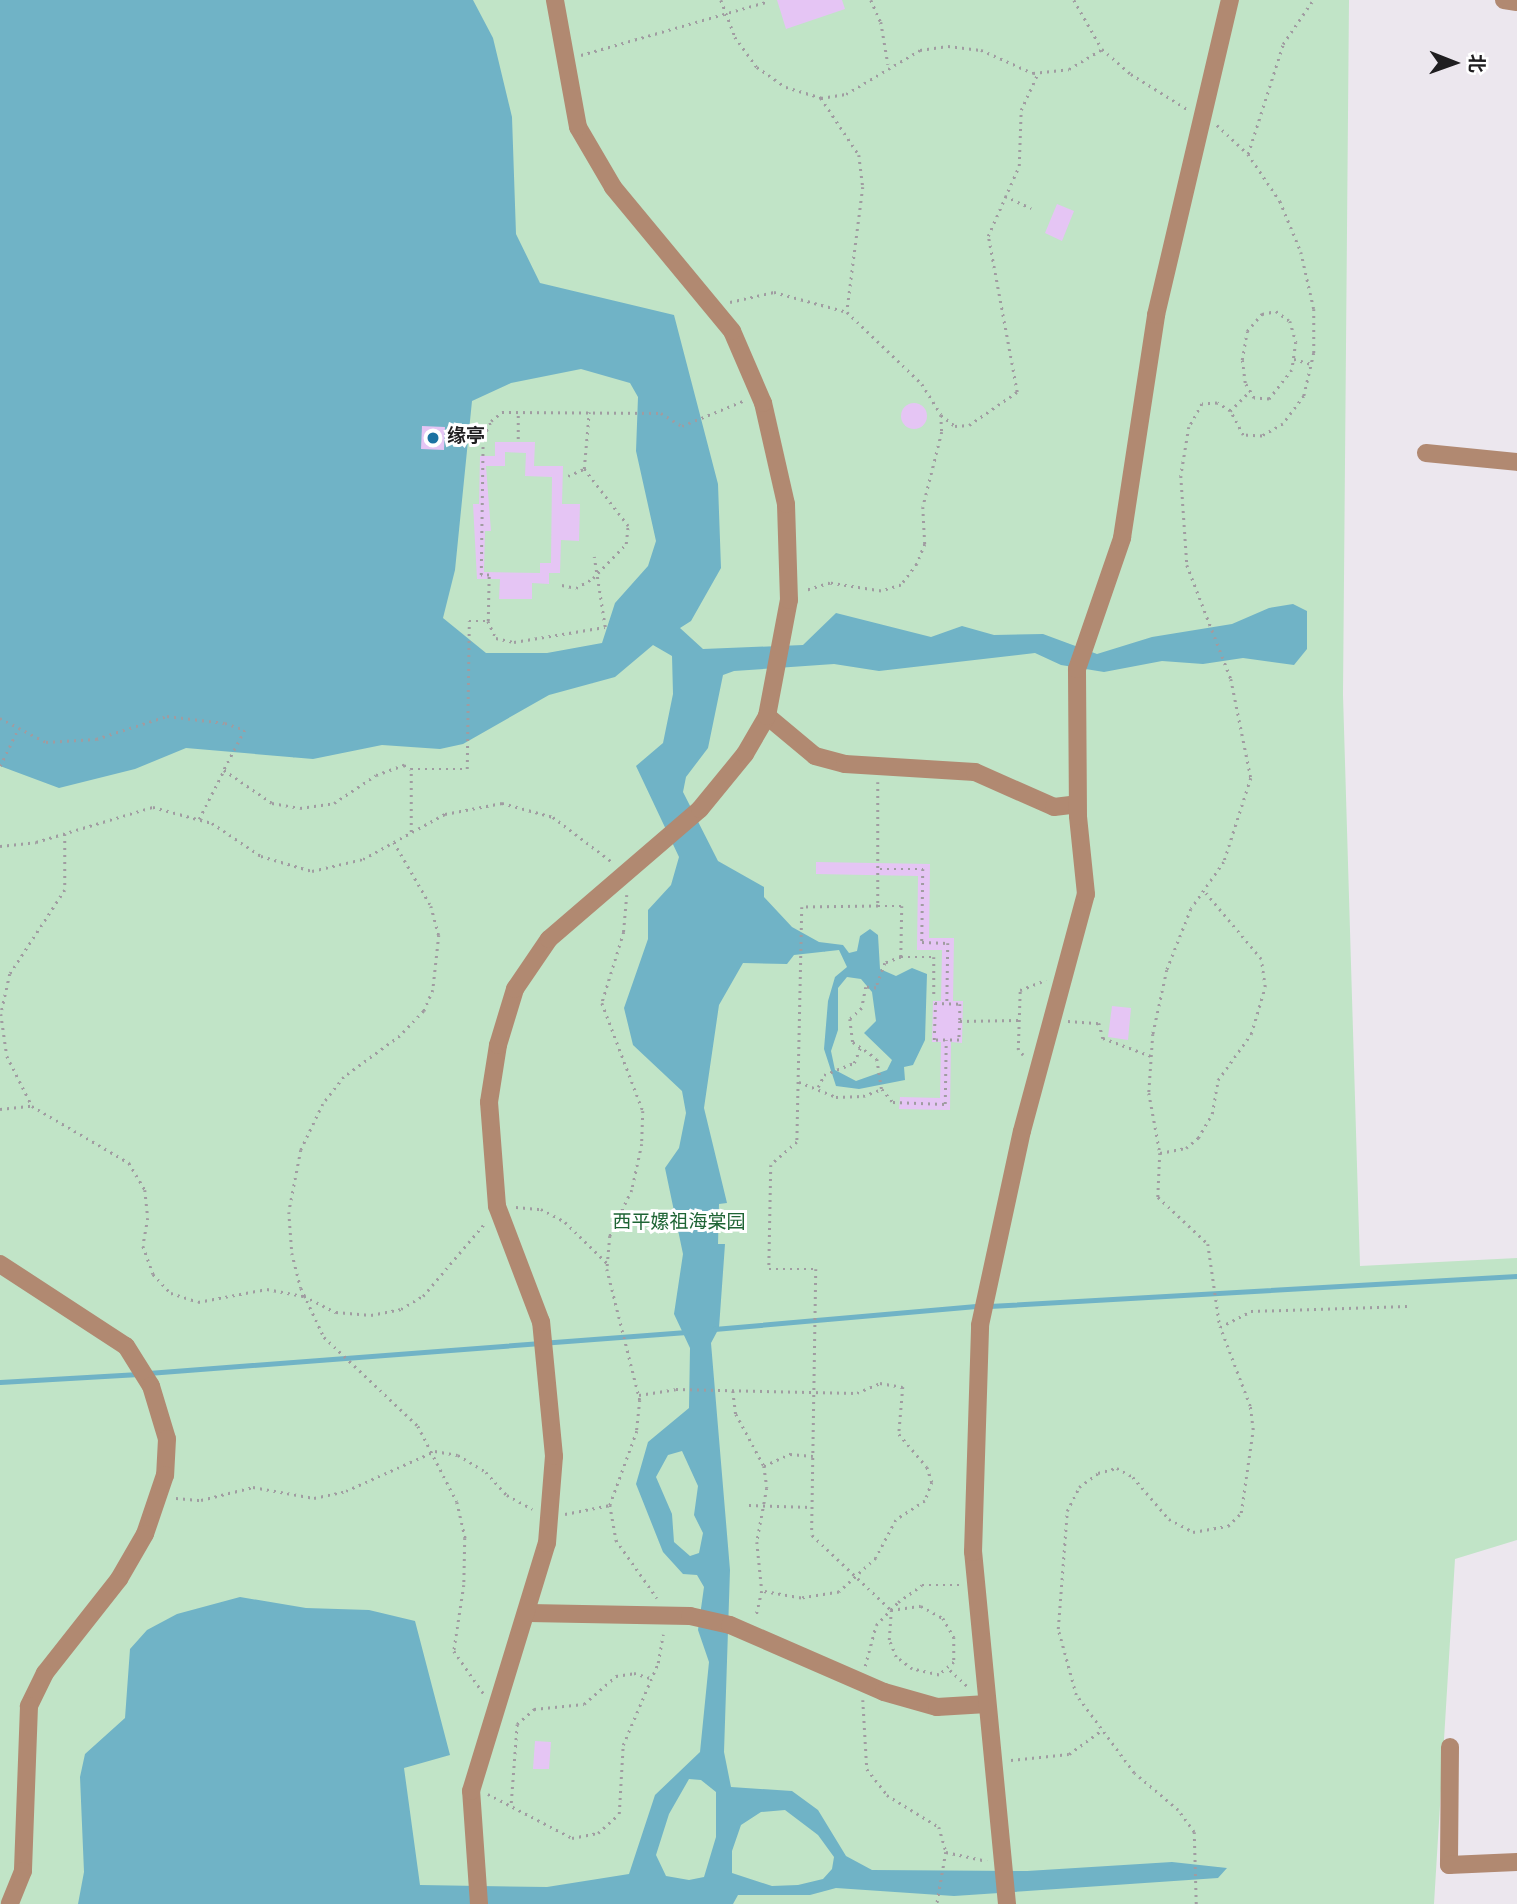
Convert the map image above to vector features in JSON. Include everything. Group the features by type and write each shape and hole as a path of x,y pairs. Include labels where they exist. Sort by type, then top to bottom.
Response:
{"street":[{"path":"479,1904 473,1878 471,1791 496,1707 529,1613 550,1514 554,1456 547,1362 541,1322 499,1213 489,1102 514,989 549,939 622,873 665,841 700,809 745,754 767,716 789,600 786,504 759,395 732,331 606,176 578,127 568,59 555,0"},
{"path":"1006,1903 976,1586 981,1325 987,1276 1086,894 1077,804 1077,669 1122,538 1156,315 1230,0"},
{"path":"1504,0 1517,2"},
{"path":"1426,453 1517,462"},
{"path":"767,716 815,756 878,765 975,772 1054,807 1077,804"},
{"path":"0,1265 126,1346 151,1386 167,1439 159,1493 145,1534 119,1579 45,1673 29,1706 23,1871 10,1904"},
{"path":"529,1613 690,1616 730,1625 864,1683 937,1707 987,1704"},
{"path":"1450,1747 1449,1865 1517,1862"}],"path":[{"path":"721,0 735,37 757,67 786,87 821,98 863,85 888,64 948,46 981,50 1007,66 1038,73 1069,69 1102,49"},
{"path":"871,0 881,22 888,64"},
{"path":"1074,0 1102,49 1167,100 1204,117 1248,154 1280,201 1301,251 1314,309 1312,364 1304,396 1283,424 1262,436 1243,435 1230,411 1217,403 1202,404 1189,427 1181,476 1187,565 1207,623 1227,667 1251,778 1224,862 1204,891 1167,970 1151,1056 1149,1093 1160,1153 1158,1197 1200,1234 1215,1269 1220,1327 1250,1406 1253,1430 1241,1513 1211,1533 1194,1532 1169,1519 1133,1477 1117,1468 1098,1473 1079,1487 1067,1511 1058,1629 1076,1695 1134,1773 1178,1810 1194,1832 1196,1904"},
{"path":"1248,154 1283,44 1313,0"},
{"path":"568,59 766,2"},
{"path":"715,311 743,295 774,292 847,312 922,384 941,415 955,426 969,425 1017,392 988,236 1019,166 1021,110 1038,73"},
{"path":"821,98 859,155 863,187 847,312"},
{"path":"1005,196 1031,208"},
{"path":"1276,311 1290,321 1294,359 1281,390 1269,399 1254,398 1250,391 1242,360 1247,331 1262,314 1276,311"},
{"path":"1294,359 1312,364"},
{"path":"1230,411 1250,391"},
{"path":"594,557 605,627 514,642 496,638 488,621 489,575 481,575 483,437 502,412 518,415 661,413 682,426 759,395"},
{"path":"562,585 576,588 596,575 626,544 628,526 584,469 589,412"},
{"path":"517,439 518,415"},
{"path":"789,600 830,583 881,591 901,584 925,544 923,508 942,432 941,415"},
{"path":"431,437 483,437"},
{"path":"568,476 584,469"},
{"path":"224,770 272,803 300,808 334,803 376,775 404,765 411,769 467,769 469,621 488,621"},
{"path":"0,718 17,731 46,742 72,742 145,720 194,717 246,730 199,819"},
{"path":"0,766 17,731"},
{"path":"878,765 878,906"},
{"path":"411,769 411,832"},
{"path":"0,846 65,834 153,807 199,819 261,856 312,871 363,859 444,814 502,803 553,817 599,848 622,873 630,903 602,1003 643,1111 642,1144 632,1190 610,1236 607,1263 616,1317 639,1395 637,1431 610,1505 616,1540 666,1615 650,1678 623,1745 620,1814 605,1827 572,1838 549,1830 511,1802 471,1791"},
{"path":"65,834 65,890 10,974 1,1014 7,1056 32,1106 129,1163 145,1190 148,1218 143,1247 153,1274 171,1293 198,1301 267,1289 304,1296 336,1312 371,1315 401,1310 423,1296 476,1229 499,1213 519,1206 541,1209 565,1222 607,1263"},
{"path":"394,842 431,906 440,960 424,1010 344,1077 323,1104 301,1150 289,1212 292,1254 304,1296 324,1337 360,1375 397,1403 435,1451 457,1502 465,1538 454,1651 496,1707"},
{"path":"878,869 923,869 922,943 948,943 947,1004"},
{"path":"1160,1153 1185,1148 1198,1138 1212,1114 1218,1080 1251,1034 1265,987 1261,959 1204,891"},
{"path":"891,1610 921,1606 943,1618 954,1637 950,1670 939,1675 912,1669 896,1657 889,1640 891,1610 812,1535 816,1269 769,1269 771,1166 797,1142 802,907 902,906 901,957"},
{"path":"934,996 934,957 891,957 882,968 876,988 866,988 862,1007 850,1019 860,1048 877,1059 880,1083 893,1102 945,1104 946,1040"},
{"path":"1040,1070 1018,1051 1020,990 1068,971"},
{"path":"935,1003 960,1004 960,1021 959,1040 934,1040 935,1003"},
{"path":"1054,1019 1099,1023 1103,1038 1151,1056"},
{"path":"960,1021 1019,1020"},
{"path":"818,1087 824,1075 854,1063 860,1048"},
{"path":"798,1082 818,1087 836,1097 863,1096 882,1088"},
{"path":"0,1109 32,1106"},
{"path":"1220,1327 1251,1311 1407,1306"},
{"path":"639,1395 683,1390 858,1393 880,1383 903,1387 899,1434 932,1482 925,1500 896,1520 859,1579 839,1592 816,1598 762,1591"},
{"path":"733,1391 736,1415 764,1466 765,1506 757,1542 762,1591 750,1634"},
{"path":"159,1493 201,1500 253,1487 314,1498 346,1491 435,1451 458,1455 486,1472 523,1507 550,1514 610,1505"},
{"path":"764,1466 790,1454 813,1456"},
{"path":"749,1505 813,1507"},
{"path":"937,1904 946,1852 939,1827 887,1796 867,1769 861,1733 866,1648 876,1625 922,1585 976,1586"},
{"path":"511,1802 517,1724 534,1709 584,1703 616,1676 634,1672 650,1678"},
{"path":"994,1761 1069,1754 1101,1731"},
{"path":"946,1852 1002,1864"}],"green space":[{"name":"西平嫘祖海棠园","path":"0,0 1349,0 1343,695 1360,1266 1517,1258 1517,1540 1455,1559 1434,1904 0,1904"}],"water":[{"path":"0,0 473,0 493,38 512,117 516,234 540,283 674,315 718,484 721,568 691,621 680,628 703,649 803,645 836,613 931,637 962,626 994,635 1043,634 1097,654 1152,637 1232,624 1269,608 1293,604 1307,611 1307,649 1294,665 1243,658 1203,664 1162,661 1104,672 1061,665 1035,653 879,671 834,664 734,671 723,675 708,748 686,777 683,792 718,861 764,887 764,897 792,927 819,942 843,945 849,953 857,951 860,936 870,929 878,935 880,969 896,976 912,968 927,974 925,1040 913,1065 904,1067 905,1080 859,1089 836,1086 824,1049 828,1001 835,977 847,967 839,950 794,955 787,964 743,963 719,1005 704,1108 727,1203 719,1204 718,1244 725,1244 719,1328 711,1343 730,1570 724,1752 731,1787 792,1791 818,1810 846,1856 872,1870 1027,1871 1172,1862 1227,1868 1218,1878 954,1896 836,1888 810,1895 738,1895 733,1904 78,1904 84,1872 80,1777 85,1754 125,1718 130,1649 147,1630 177,1614 240,1597 306,1608 369,1610 415,1621 450,1755 404,1768 420,1885 547,1887 629,1874 655,1795 700,1752 709,1662 698,1630 704,1587 697,1575 683,1574 663,1552 636,1484 648,1442 689,1408 690,1348 674,1314 683,1254 665,1168 679,1148 686,1113 682,1091 633,1045 624,1008 648,939 648,910 671,885 679,857 636,766 663,743 673,694 672,656 653,645 615,677 549,695 463,744 440,749 382,745 313,759 186,748 135,769 59,788 0,766","holes":["581,369 630,383 638,397 636,451 656,541 648,566 615,603 602,643 547,653 486,653 443,618 455,570 472,401 511,383","847,977 861,979 872,992 876,1021 864,1033 892,1060 887,1070 856,1081 835,1070 831,1051 838,1030 838,988","682,1451 698,1486 694,1515 703,1533 699,1553 690,1556 674,1542 672,1514 656,1477 668,1455","689,1779 701,1780 716,1792 716,1837 704,1877 689,1880 666,1876 656,1855 669,1814","785,1810 818,1835 834,1857 832,1869 823,1879 798,1885 772,1886 732,1873 732,1851 741,1825 761,1812"]}],"building":[{"path":"777,0 842,0 845,9 786,29"},
{"path":"1057,204 1074,211 1062,241 1045,233"},
{"path":"914,403 923,407 927,416 923,425 914,429 905,425 901,416 905,407"},
{"name":"缘亭","path":"422,426 445,427 444,450 421,449"},
{"path":"495,442 535,442 534,466 563,466 562,504 580,504 579,541 561,540 560,573 549,573 549,584 532,583 532,599 499,599 500,579 477,579 473,504 479,504 480,456 495,456","holes":["505,452 526,453 525,476 552,477 551,563 540,563 540,573 484,572 485,531 491,531 486,466 505,466"]},
{"path":"816,862 930,864 929,938 954,938 953,1001 963,1001 962,1043 951,1042 950,1110 899,1109 900,1097 940,1098 941,1042 932,1042 933,1001 941,1001 942,950 917,950 918,876 816,874"},
{"path":"1112,1006 1131,1008 1128,1040 1108,1037"},
{"path":"535,1741 551,1742 549,1769 533,1769"}],"waterway":[{"path":"989,1306 1517,1276"},
{"path":"714,1329 979,1306"},
{"path":"148,1373 686,1332"},
{"path":"0,1382 139,1374"}],"place":[{"name":"缘亭","path":"433,438"}]}
